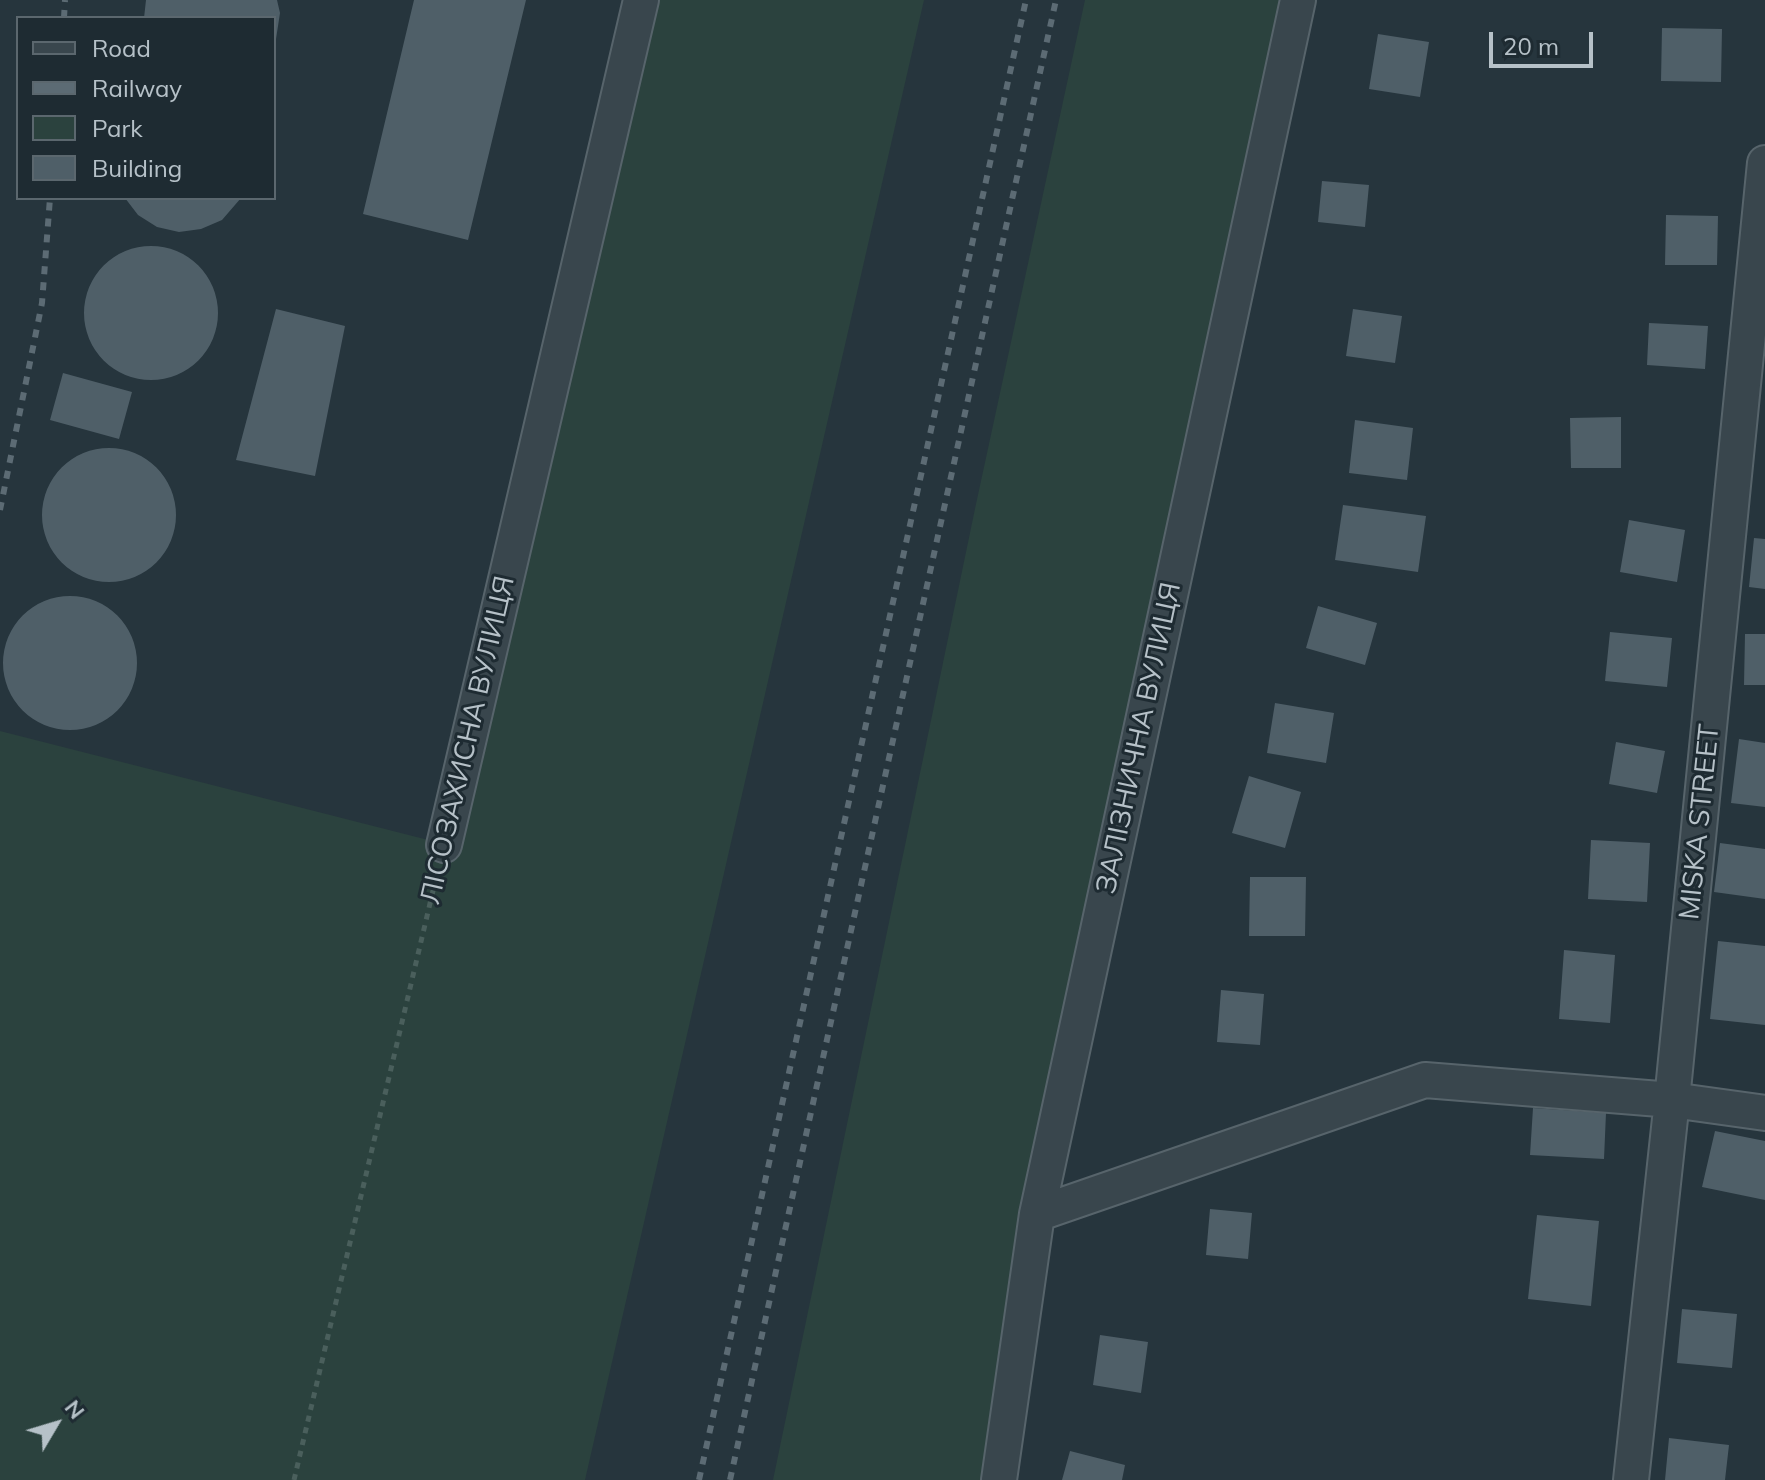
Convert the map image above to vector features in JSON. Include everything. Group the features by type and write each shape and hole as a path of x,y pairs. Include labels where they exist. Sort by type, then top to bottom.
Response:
{"street":[{"name":"ЛІСОЗАХИСНА ВУЛИЦЯ","path":"444,845 641,0"},
{"name":"ЗАЛІЗНИЧНА ВУЛИЦЯ","path":"999,1480 1037,1214 1298,0"},
{"name":"MISKA STREET","path":"1631,1480 1765,163"},
{"path":"1037,1214 1425,1080 1672,1100 1765,1113"}],"path":[{"name":"ЛІСОЗАХИСНА ВУЛИЦЯ","path":"294,1480 444,845"}],"green space":[{"path":"641,0 924,0 585,1480 0,1480 0,731 444,844"},
{"path":"1085,0 1298,0 999,1480 773,1480 976,504"}],"building":[{"path":"146,0 277,0 280,13 276,39 276,16 144,16"},
{"path":"414,0 526,0 468,240 363,214"},
{"path":"1662,28 1722,29 1721,82 1661,81"},
{"path":"1378,34 1429,42 1420,97 1369,89"},
{"path":"1322,181 1369,185 1365,227 1318,222"},
{"path":"127,200 239,200 222,220 201,229 179,232 157,227 138,215"},
{"path":"1666,215 1718,216 1717,265 1665,265"},
{"path":"151,246 177,251 199,265 213,287 218,313 213,339 199,361 177,375 151,380 125,375 103,361 89,339 84,313 89,287 103,265 125,251"},
{"path":"276,309 345,326 315,476 236,460"},
{"path":"1353,309 1402,316 1395,363 1346,356"},
{"path":"1649,323 1708,326 1705,369 1647,365"},
{"path":"63,373 132,392 119,439 50,420"},
{"path":"1621,417 1621,468 1571,468 1570,418"},
{"path":"1355,420 1413,428 1407,480 1349,473"},
{"path":"109,448 135,453 157,467 171,489 176,515 171,541 157,563 135,577 109,582 83,577 61,563 47,541 42,515 47,489 61,467 83,453"},
{"path":"1343,505 1426,516 1418,572 1335,560"},
{"path":"1629,520 1685,530 1677,582 1620,572"},
{"path":"1754,538 1765,539 1765,589 1749,587"},
{"path":"70,596 96,601 118,615 132,637 137,663 132,689 118,711 96,725 70,730 44,725 22,711 8,689 3,663 8,637 22,615 44,601"},
{"path":"1318,606 1377,623 1365,665 1306,648"},
{"path":"1610,632 1672,638 1667,687 1605,681"},
{"path":"1745,634 1765,634 1765,685 1744,685"},
{"path":"1275,703 1334,713 1326,763 1267,753"},
{"path":"1739,739 1765,743 1765,807 1731,803"},
{"path":"1616,742 1665,751 1657,793 1609,784"},
{"path":"1249,776 1301,792 1285,848 1232,833"},
{"path":"1591,840 1650,843 1647,902 1588,899"},
{"path":"1720,843 1765,849 1765,899 1714,892"},
{"path":"1250,877 1306,877 1305,936 1249,936"},
{"path":"1718,941 1765,946 1765,1025 1710,1019"},
{"path":"1564,950 1615,955 1610,1023 1559,1019"},
{"path":"1221,990 1264,994 1260,1045 1217,1042"},
{"path":"1533,1108 1606,1113 1604,1159 1530,1155"},
{"path":"1715,1131 1765,1141 1765,1200 1702,1187"},
{"path":"1210,1209 1252,1213 1248,1259 1206,1255"},
{"path":"1537,1215 1599,1221 1591,1306 1528,1299"},
{"path":"1682,1309 1737,1314 1732,1368 1677,1363"},
{"path":"1100,1335 1148,1342 1141,1393 1093,1385"},
{"path":"1669,1438 1729,1445 1725,1480 1665,1480"},
{"path":"1070,1451 1125,1465 1122,1480 1062,1480"}],"railway":[{"path":"64,16 65,0"},
{"path":"699,1480 1026,0"},
{"path":"730,1480 1056,0"},
{"path":"0,510 42,303 50,200"}]}
